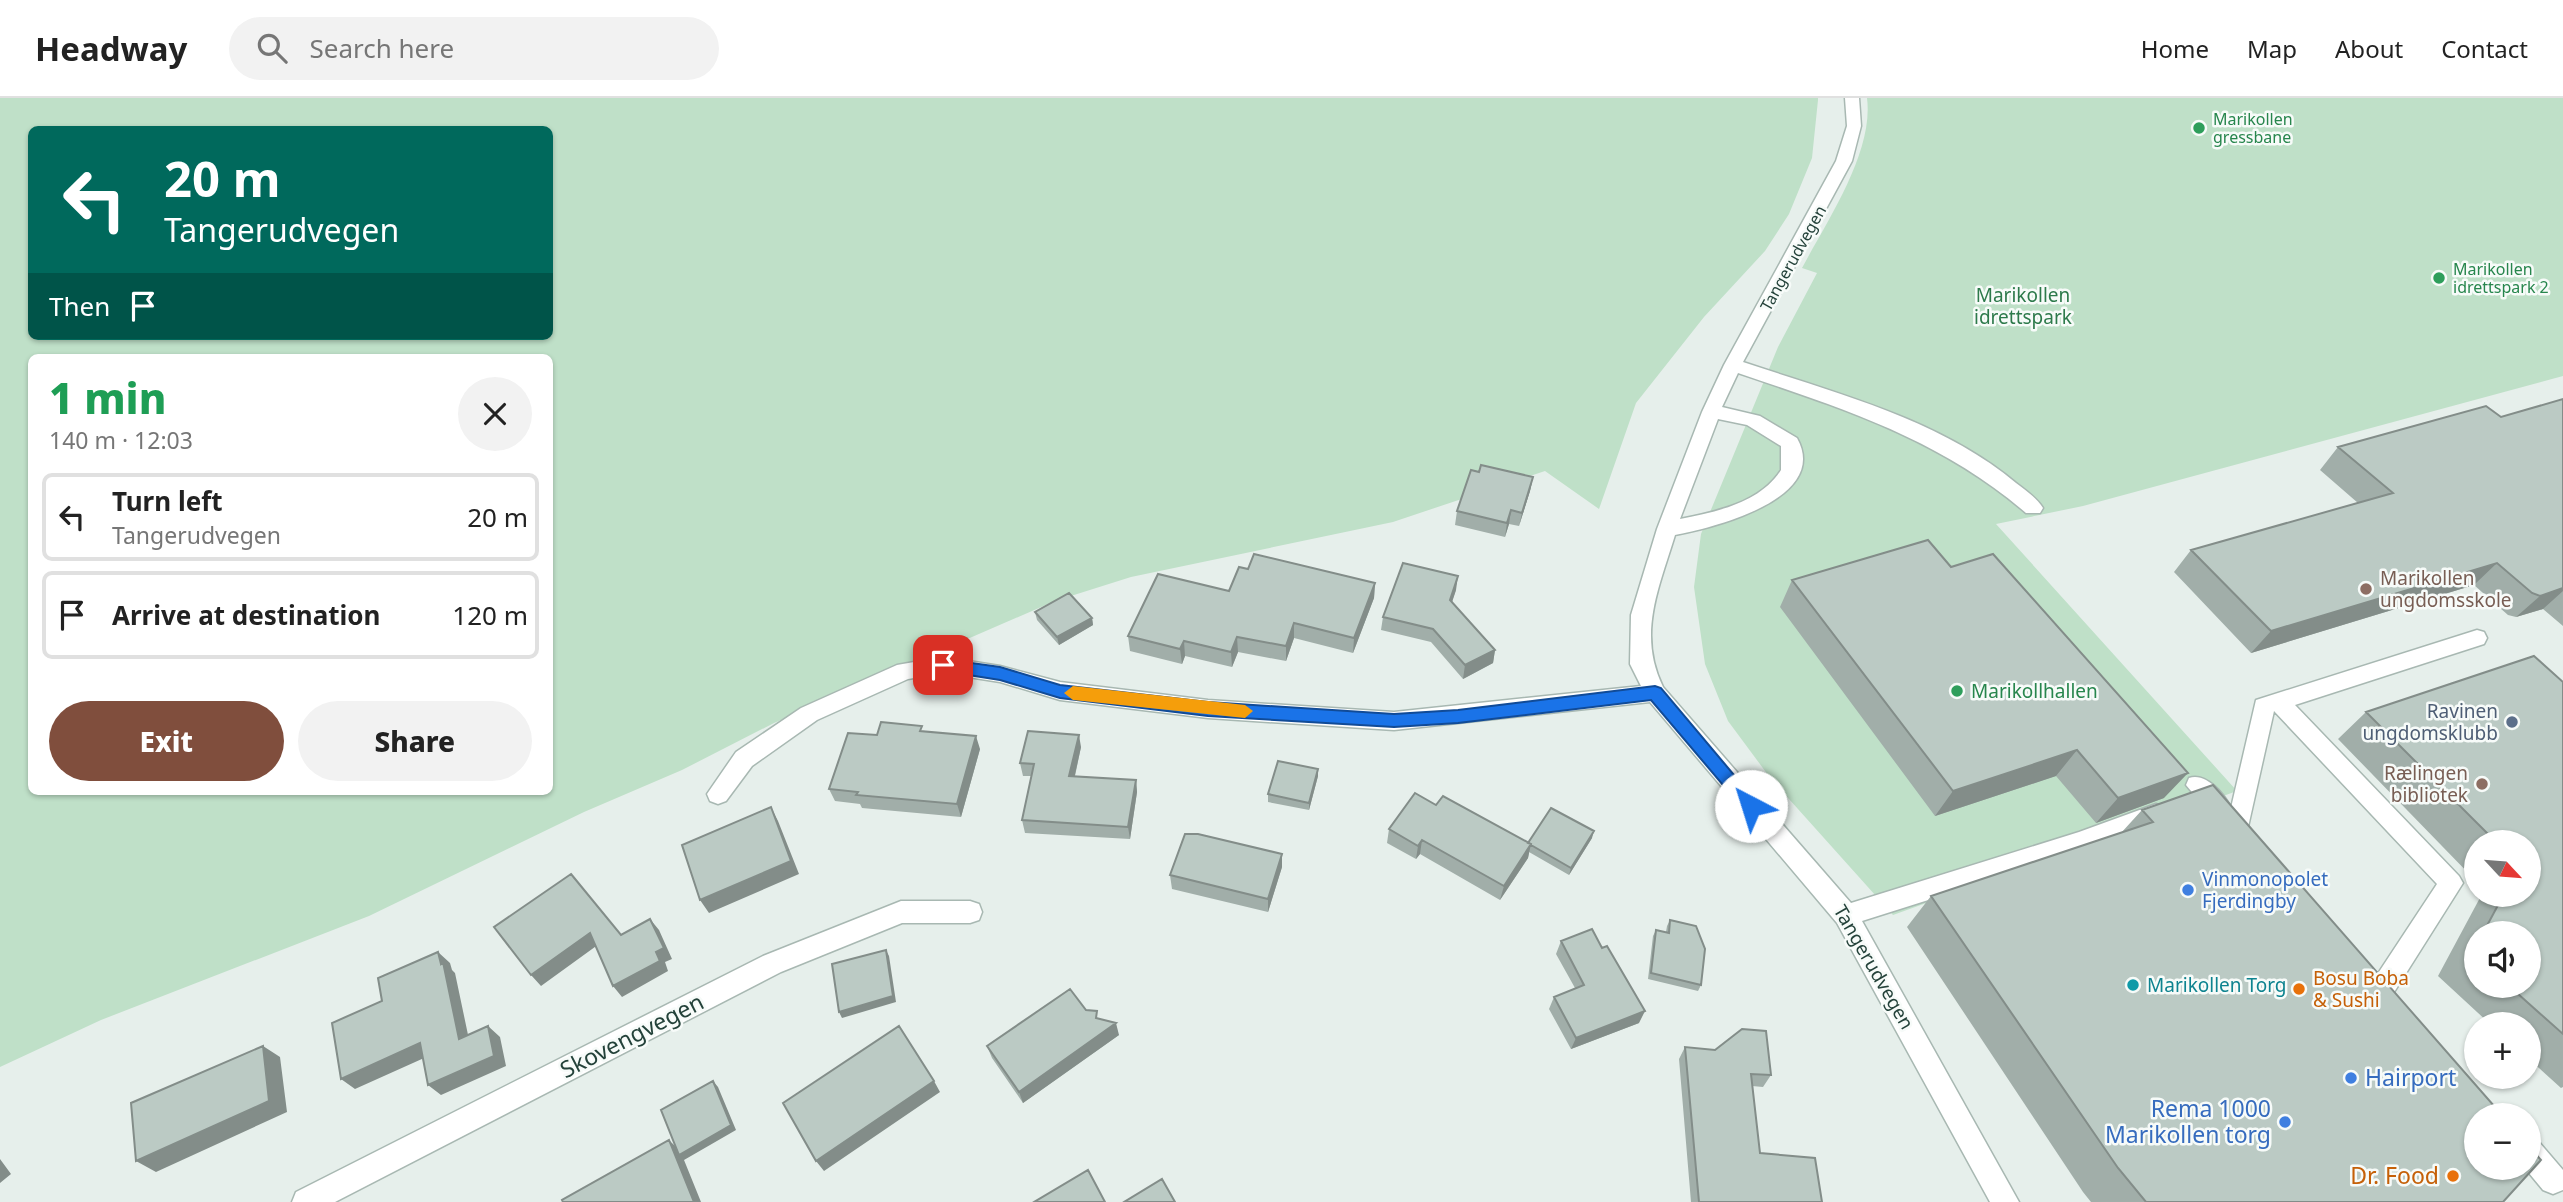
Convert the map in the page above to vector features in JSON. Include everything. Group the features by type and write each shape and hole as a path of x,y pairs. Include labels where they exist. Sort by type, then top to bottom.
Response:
{"street":[{"name":"Tangerudvegen","path":"1852,98 1854,126 1839,172 1733,365 1711,412 1667,529 1641,615 1641,664 1655,693 1846,915 2005,1202"},
{"path":"1733,365 1936,439 1989,470 2033,508"},
{"path":"1667,529 1716,519 1758,502 1781,487 1792,467 1790,443 1769,428 1743,415 1711,412"},
{"path":"2238,830 2264,706 2477,638"},
{"path":"718,794 744,760 809,714 905,671 943,665 1000,674 1060,691 1208,709 1394,721 1655,693"},
{"path":"2278,701 2451,883 2382,989"},
{"path":"1846,915 2080,842 2169,809 2202,790 2256,849"},
{"name":"Skovengvegen","path":"306,1202 772,964 901,912 970,912"},
{"path":"2364,969 2399,1008"},
{"path":"2541,1166 2553,1180"}],"green space":[{"path":"0,98 1818,98 1812,158 1789,214 1765,251 1704,317 1636,403 1599,509 1545,471 1393,522 1131,577 1055,601 774,723 682,770 584,812 369,916 101,1020 0,1067"},
{"name":"Marikollen idrettspark","path":"1867,98 2563,98 2563,376 2083,506 1996,524 2237,791 1893,915 1771,779 1728,721 1705,664 1694,587 1701,534 1778,347 1817,273 1802,268 1856,163 1867,119"}],"building":[{"name":"Marikollen ungdomsskole","path":"2563,399 2563,588 2540,596 2532,593 2497,563 2271,631 2191,550 2393,493 2338,447 2486,406 2501,417"},
{"path":"1481,465 1533,477 1522,513 1511,510 1507,523 1457,511 1471,470 1479,472"},
{"name":"Marikollhallen","path":"1928,540 1951,567 1993,554 2188,773 2118,798 2077,750 1953,791 1792,580"},
{"path":"1254,554 1375,583 1354,638 1294,623 1286,646 1237,637 1231,652 1184,641 1180,649 1128,636 1158,574 1229,591 1239,567 1248,569"},
{"path":"1403,563 1458,576 1450,600 1495,650 1465,665 1433,629 1383,617"},
{"path":"1069,593 1092,618 1057,637 1035,612"},
{"path":"2534,656 2563,682 2563,1034 2523,998 2541,998 2541,921 2489,921 2497,907 2541,907 2541,830 2484,830 2366,712"},
{"path":"881,722 922,726 920,731 976,736 957,804 856,795 858,792 829,789 848,733 877,735"},
{"path":"1028,731 1079,735 1069,776 1136,780 1128,827 1022,820 1034,764 1020,763"},
{"path":"1278,761 1318,769 1309,803 1268,794"},
{"name":"Marikollen Torg","path":"2213,785 2464,1072 2464,1089 2479,1089 2491,1103 2464,1103 2464,1180 2523,1180 2503,1202 2146,1202 2118,1168 1931,896 2153,822 2142,810"},
{"path":"1415,793 1436,805 1443,796 1531,844 1504,886 1422,840 1418,846 1389,829"},
{"path":"771,807 791,861 700,900 682,845"},
{"path":"1551,808 1594,831 1571,868 1528,843"},
{"path":"1185,834 1198,834 1282,854 1268,899 1170,875"},
{"path":"571,874 621,935 650,919 664,948 656,952 660,961 613,986 590,933 531,975 494,927"},
{"path":"1670,920 1696,926 1705,949 1701,985 1651,973 1656,930 1669,933"},
{"path":"1592,929 1602,948 1607,946 1645,1011 1576,1038 1554,997 1584,985 1561,941"},
{"path":"886,950 893,996 839,1012 832,964"},
{"path":"438,952 441,964 443,962 459,1039 488,1026 494,1056 428,1085 420,1043 341,1079 332,1023 382,1001 378,978"},
{"path":"1070,989 1086,1010 1097,1011 1096,1018 1116,1023 1019,1092 987,1046"},
{"path":"899,1026 934,1081 816,1161 783,1103"},
{"path":"1742,1029 1766,1031 1771,1075 1751,1074 1760,1153 1815,1158 1822,1202 1699,1202 1685,1047 1715,1050"},
{"path":"263,1046 269,1101 136,1161 131,1103"},
{"path":"713,1081 731,1125 679,1155 661,1110"},
{"path":"669,1140 694,1202 563,1202 562,1200"},
{"path":"1088,1170 1105,1202 1034,1202"},
{"path":"1162,1179 1175,1202 1124,1202"}],"slow traffic":[{"path":"1073,693 1245,711"}],"place":[{"name":"Marikollen gressbane","path":"2199,128"},
{"name":"Marikollen idrettspark 2","path":"2439,278"},
{"name":"Marikollen ungdomsskole","path":"2366,589"},
{"name":"Marikollhallen","path":"1957,691"},
{"name":"Ravinen ungdomsklubb","path":"2512,722"},
{"name":"Rælingen bibliotek","path":"2482,784"},
{"name":"Vinmonopolet Fjerdingby","path":"2188,890"},
{"name":"Marikollen Torg","path":"2133,985"},
{"name":"Bosu Boba & Sushi","path":"2299,989"},
{"name":"Hairport","path":"2351,1078"},
{"name":"Rema 1000 Marikollen torg","path":"2285,1122"},
{"name":"Dr. Food","path":"2453,1176"}],"route":[{"path":"943,665 1000,674 1060,691 1208,709 1394,721 1655,693 1751,806"}]}
